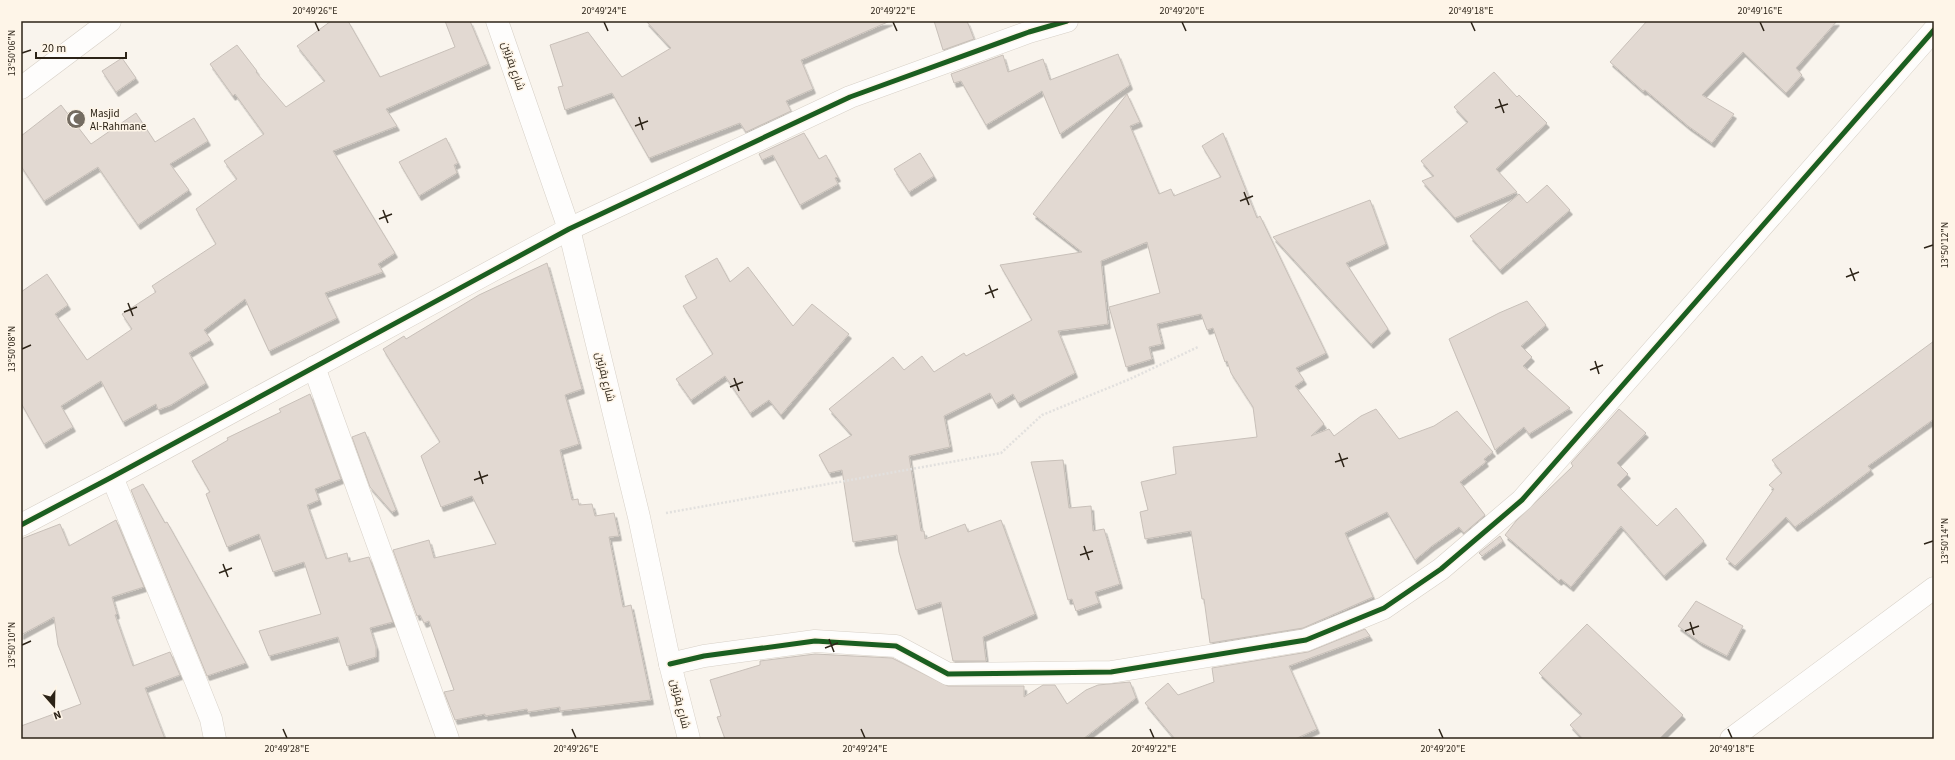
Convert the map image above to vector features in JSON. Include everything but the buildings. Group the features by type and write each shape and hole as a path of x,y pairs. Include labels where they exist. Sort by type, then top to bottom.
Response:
{"street":[{"path":"21,88 110,21"},
{"name":"شارع بقرتين","path":"497,21 569,229 639,517 670,664 689,739"},
{"path":"21,525 569,229 850,97 1029,32 1066,21"},
{"path":"670,664 704,656 814,641 896,646 948,674 1111,672 1306,640 1384,608 1441,569 1522,500 1934,30"},
{"path":"314,367 448,739"},
{"path":"112,477 211,719 215,739"},
{"path":"1731,739 1934,588"}],"path":[{"path":"639,517 1001,453 1042,415 1198,347"}],"cycle path":[{"path":"21,525 569,229 850,97 1029,32 1067,21"},
{"path":"670,664 704,656 815,641 896,646 948,674 1111,672 1306,640 1384,608 1441,569 1522,500 1934,30"}],"place":[{"name":"Masjid Al-Rahmane","path":"76,119"}]}
